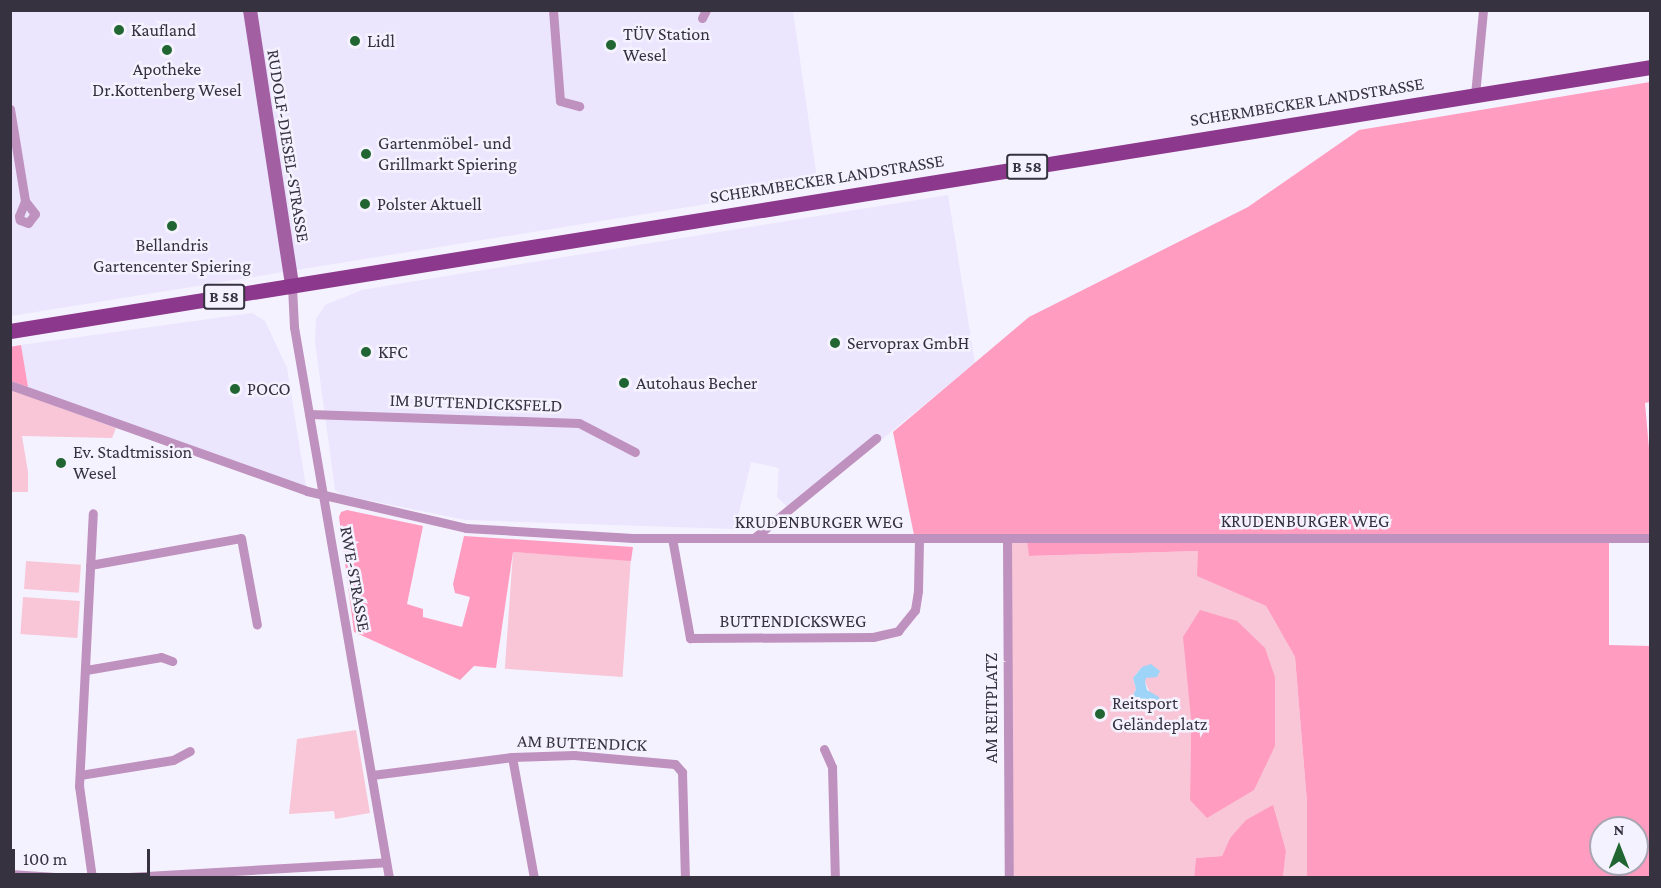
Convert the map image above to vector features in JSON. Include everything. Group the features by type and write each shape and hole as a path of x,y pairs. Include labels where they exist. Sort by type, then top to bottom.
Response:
{"main road":[{"name":"SCHERMBECKER LANDSTRASSE","path":"10,331 1650,67"}],"street":[{"name":"RUDOLF-DIESEL-STRASSE","path":"250,10 292,286"},
{"path":"553,10 560,101 579,106"},
{"path":"1475,95 1483,10"},
{"path":"10,109 25,201"},
{"name":"RWE-STRASSE","path":"292,286 294,327 389,878"},
{"name":"KRUDENBURGER WEG","path":"10,385 324,496 339,496 466,528 672,538 1650,538"},
{"name":"IM BUTTENDICKSFELD","path":"309,414 579,423 635,452"},
{"path":"754,538 876,438"},
{"path":"92,878 80,797 80,775 93,513"},
{"path":"90,565 241,538 257,625"},
{"name":"BUTTENDICKSWEG","path":"672,538 690,638 873,637 898,631 915,610 918,591 919,538"},
{"name":"AM REITPLATZ","path":"1007,539 1009,878"},
{"path":"86,670 160,657 172,660"},
{"path":"824,749 832,767 835,878"},
{"path":"80,775 173,760 190,751"},
{"path":"512,757 534,878"},
{"name":"AM BUTTENDICK","path":"372,775 512,757 624,758 675,764 680,768 685,878"},
{"path":"111,878 209,875 386,862"},
{"path":"10,874 70,878"}],"shaded area":[{"path":"11,11 793,11 818,186 11,316"},
{"path":"1650,82 1650,402 1645,403 1650,460 1650,543 1609,543 1609,645 1650,646 1650,877 1307,877 1307,802 1295,657 1266,606 1197,576 1198,551 1029,556 1027,541 914,535 893,432 1029,317 1248,207 1359,130"},
{"path":"948,195 975,363 793,512 777,497 779,468 751,462 735,529 466,520 342,495 335,490 315,342 316,319 325,305 362,290"},
{"path":"252,313 265,321 287,368 306,487 28,387 21,345"},
{"path":"21,345 28,387 11,381 10,347"},
{"path":"11,390 116,428 112,438 22,436 28,472 28,492 11,492"},
{"path":"347,510 423,526 407,604 423,609 423,617 462,627 470,597 455,593 453,584 464,536 633,547 631,561 513,552 496,668 474,666 460,680 354,632 339,517 341,512"},
{"name":"Reitsport Geländeplatz","path":"1008,540 1027,541 1030,556 1198,551 1198,576 1266,606 1295,657 1307,802 1307,877 1283,877 1286,851 1272,806 1230,838 1222,856 1196,858 1194,877 1011,877","holes":["1142,667 1145,667 1145,682 1151,695 1141,709 1132,698 1136,689 1133,678","1191,718 1275,746 1190,799"]},
{"path":"513,552 631,560 623,677 505,669"},
{"path":"26,561 81,565 79,593 24,589"},
{"path":"23,597 80,601 77,638 20,634"},
{"path":"1200,610 1237,621 1265,648 1275,677 1275,746 1254,790 1207,818 1190,800 1191,718 1183,637"},
{"path":"356,730 370,813 335,819 334,811 289,814 297,739"},
{"path":"1273,805 1286,851 1283,877 1194,877 1196,858 1222,856 1230,838 1246,820"}],"water":[{"path":"1151,664 1160,671 1157,677 1146,678 1145,682 1147,690 1159,697 1160,703 1141,709 1132,698 1136,689 1133,678 1142,667"}],"place":[{"name":"Kaufland","path":"119,30"},
{"name":"Lidl","path":"355,41"},
{"name":"TÜV Station Wesel","path":"611,45"},
{"name":"Apotheke Dr.Kottenberg Wesel","path":"167,50"},
{"name":"Gartenmöbel- und Grillmarkt Spiering","path":"366,154"},
{"name":"Polster Aktuell","path":"365,204"},
{"name":"Bellandris Gartencenter Spiering","path":"172,226"},
{"name":"Servoprax GmbH","path":"835,343"},
{"name":"KFC","path":"366,352"},
{"name":"Autohaus Becher","path":"624,383"},
{"name":"POCO","path":"235,389"},
{"name":"Ev. Stadtmission Wesel","path":"61,463"},
{"name":"Reitsport Geländeplatz","path":"1100,714"}]}
